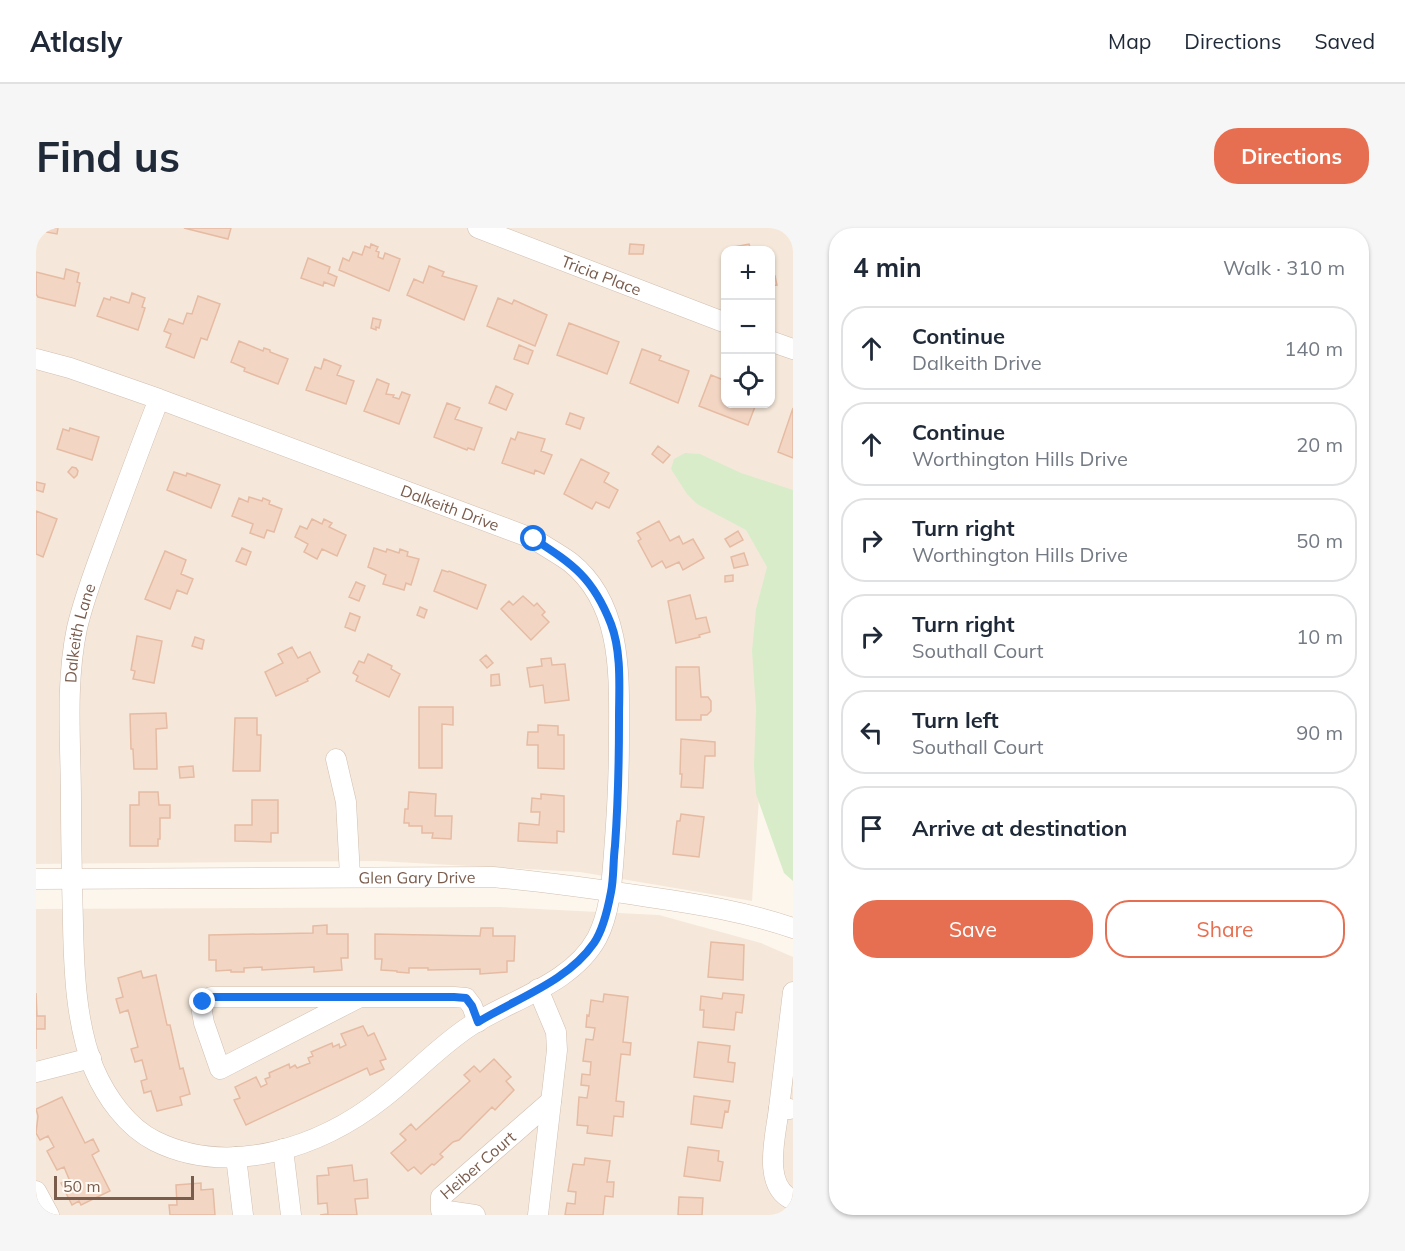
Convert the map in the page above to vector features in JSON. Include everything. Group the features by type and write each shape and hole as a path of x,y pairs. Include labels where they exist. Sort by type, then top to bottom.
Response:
{"street":[{"name":"Tricia Place","path":"478,228 721,321"},
{"path":"775,342 793,349"},
{"name":"Dalkeith Drive","path":"36,359 70,368 159,399 534,539 578,569 601,601 612,626 616,643 619,691 619,789 611,891 594,944 568,972 478,1022 440,1048 378,1102 340,1125 284,1149"},
{"name":"Dalkeith Lane","path":"159,399 92,577 76,633 70,688 74,979 84,1034 101,1083 112,1102 139,1130 156,1141 193,1154 236,1157 284,1149"},
{"path":"336,759 346,802 350,876"},
{"name":"Glen Gary Drive","path":"36,879 493,877 565,884 699,904 764,918 793,928"},
{"path":"538,989 556,1032 557,1050 538,1215"},
{"path":"793,992 786,1108 773,1171 781,1193 793,1200"},
{"path":"360,997 220,1069 202,1012 203,1002 211,997 360,997 466,998 478,1022"},
{"path":"36,1072 91,1058"},
{"name":"Heiber Court","path":"476,1215 441,1210 441,1197 551,1101"},
{"path":"284,1149 291,1215"},
{"path":"236,1157 243,1215"},
{"path":"36,1191 49,1215"}],"shaded area":[{"path":"36,228 793,228 793,508 779,505 752,901 580,872 378,861 36,864"},
{"path":"500,907 659,915 761,943 793,957 793,1215 36,1215 36,909"}],"green space":[{"path":"685,453 700,454 741,473 793,490 793,881 784,873 756,794 754,766 756,709 752,651 756,609 767,567 746,530 697,504 687,494 671,469 674,459"}],"building":[{"path":"47,228 58,228 57,234 46,232"},
{"path":"184,228 231,228 228,239"},
{"path":"371,244 378,247 376,251 379,252 378,257 383,259 385,253 400,259 389,291 339,270 343,258 349,261 353,252 362,255 365,246 370,248"},
{"path":"630,244 644,245 643,254 629,254"},
{"path":"308,258 330,267 328,273 337,277 334,286 324,282 323,286 301,278"},
{"path":"429,266 444,272 442,276 477,286 464,320 407,295 414,279 423,283"},
{"path":"66,269 79,273 77,282 80,283 75,306 38,297 36,272 64,279"},
{"path":"132,293 145,298 142,307 145,308 138,330 97,316 104,298 110,300 111,297 129,303"},
{"path":"198,296 220,304 207,340 201,338 194,358 166,347 171,334 164,331 169,319 183,324 187,313 192,314"},
{"path":"498,298 512,304 514,300 547,315 535,346 487,326"},
{"path":"373,318 381,320 376,330 371,328"},
{"path":"569,323 619,342 607,374 557,355"},
{"path":"239,341 263,351 264,348 270,350 288,359 278,384 244,371 245,368 231,362"},
{"path":"519,345 533,351 528,364 514,359"},
{"path":"642,349 661,356 659,360 689,371 678,403 630,383"},
{"path":"324,359 341,366 337,375 354,381 346,404 306,390 315,367 321,369"},
{"path":"711,375 721,379 721,408 754,408 748,425 699,406"},
{"path":"377,379 389,384 386,394 394,395 393,397 399,399 402,392 410,395 399,424 364,411"},
{"path":"496,386 513,394 506,410 489,403"},
{"path":"447,403 460,408 455,419 482,428 474,450 468,448 467,450 434,437"},
{"path":"793,408 793,458 778,452"},
{"path":"570,413 584,418 580,429 566,424"},
{"path":"70,428 99,437 92,460 57,449 63,429 69,431"},
{"path":"518,432 545,439 541,451 552,455 544,474 535,470 534,474 502,463 511,438 515,440"},
{"path":"658,446 670,455 663,463 652,454"},
{"path":"581,459 609,473 604,482 618,490 609,508 596,502 592,509 564,494"},
{"path":"72,467 78,471 74,478 68,472"},
{"path":"174,472 186,476 187,473 220,485 211,508 167,490"},
{"path":"36,482 45,484 43,492 36,490"},
{"path":"249,497 262,501 263,498 270,501 269,504 282,509 274,532 267,530 264,538 250,533 253,524 232,516 239,498 248,502"},
{"path":"36,511 57,519 43,557 36,554"},
{"path":"312,519 322,524 324,519 332,523 329,527 346,535 337,556 322,549 317,559 304,552 308,544 295,537 300,526 307,529"},
{"path":"659,521 670,541 679,536 683,544 693,539 704,558 683,570 679,562 666,568 662,561 652,567 638,541 641,539 637,533"},
{"path":"738,531 743,540 730,547 725,539"},
{"path":"242,548 251,552 246,565 236,561"},
{"path":"374,548 399,553 400,549 408,552 407,556 419,559 411,585 406,583 404,590 383,584 386,575 368,567"},
{"path":"165,551 186,560 181,574 193,579 187,594 177,590 170,609 145,599"},
{"path":"744,553 748,565 734,568 731,557"},
{"path":"442,570 486,585 477,609 434,591"},
{"path":"733,575 733,581 725,582 725,576"},
{"path":"356,582 365,586 359,601 349,597"},
{"path":"690,595 696,619 706,617 710,632 676,643 668,601"},
{"path":"523,596 534,606 537,603 545,612 542,615 549,622 531,640 501,609 509,601 513,605"},
{"path":"420,607 427,610 424,618 417,615"},
{"path":"350,613 360,617 355,631 345,627"},
{"path":"137,636 162,641 154,683 133,679 135,671 131,670"},
{"path":"195,637 204,640 202,649 192,646"},
{"path":"292,647 298,658 310,652 320,672 307,679 308,681 276,696 265,672 283,663 278,654"},
{"path":"368,654 392,666 391,669 400,674 389,697 356,681 358,676 353,673 359,661 364,663"},
{"path":"486,655 493,663 487,668 480,660"},
{"path":"551,658 552,665 565,664 569,700 545,703 543,685 530,687 527,668 542,666 541,659"},
{"path":"676,667 699,667 701,697 708,697 711,701 711,711 707,715 701,715 701,720 676,720"},
{"path":"499,674 500,685 491,686 491,675"},
{"path":"419,707 453,707 453,725 442,724 442,768 419,768"},
{"path":"166,713 167,728 156,729 157,769 134,769 130,714"},
{"path":"235,718 257,718 257,735 261,735 260,771 233,771"},
{"path":"538,725 558,726 558,735 564,735 564,769 538,768 538,745 527,745 528,732 538,732"},
{"path":"681,739 715,742 715,756 705,756 703,788 681,787"},
{"path":"193,766 194,777 180,778 179,767"},
{"path":"139,792 158,792 159,805 170,805 170,818 160,818 158,846 130,846 130,805 139,805"},
{"path":"409,792 436,794 435,816 452,816 451,839 432,838 433,833 422,833 422,826 409,826 409,823 404,823"},
{"path":"541,794 564,796 564,832 557,831 557,843 518,841 519,823 539,825 540,812 531,812 532,798 541,799"},
{"path":"252,800 278,800 278,833 271,833 271,842 235,841 235,825 252,825"},
{"path":"681,814 704,817 699,857 673,854 677,821 680,821"},
{"path":"327,925 327,934 348,934 348,958 341,958 342,970 314,972 314,967 262,970 262,967 244,968 244,972 216,971 216,960 209,960 209,935 313,933 313,926"},
{"path":"481,928 493,928 493,936 515,936 514,961 507,961 507,972 480,974 480,969 409,968 409,973 397,972 381,970 382,959 375,959 375,934 480,936"},
{"path":"711,942 744,945 743,980 708,977"},
{"path":"141,971 143,978 156,975 167,1025 170,1025 180,1069 183,1068 190,1094 180,1097 182,1105 157,1111 151,1091 144,1093 141,1081 147,1079 142,1060 135,1062 131,1049 138,1047 128,1010 120,1013 116,999 123,997 118,978"},
{"path":"36,993 37,1016 45,1016 45,1029 36,1029"},
{"path":"723,993 744,995 742,1013 736,1012 734,1030 703,1027 704,1010 700,1010 701,996 722,999"},
{"path":"604,994 628,997 623,1042 631,1043 630,1055 621,1054 616,1101 624,1102 623,1117 614,1116 612,1136 587,1133 588,1126 577,1125 579,1097 587,1098 589,1086 581,1085 582,1074 590,1075 591,1062 583,1061 586,1039 593,1040 595,1028 586,1027 587,1015 589,1016 591,1000 603,1002"},
{"path":"363,1026 368,1036 374,1033 386,1059 380,1061 384,1069 370,1075 367,1068 246,1125 234,1100 240,1098 235,1087 256,1077 261,1087 267,1084 265,1079 270,1077 269,1073 289,1064 290,1068 295,1065 297,1068 310,1063 308,1058 313,1056 311,1052 332,1043 333,1047 339,1044 340,1048 346,1045 341,1034"},
{"path":"698,1042 730,1046 728,1062 735,1063 733,1082 694,1077"},
{"path":"494,1059 511,1077 506,1081 514,1090 495,1110 492,1107 459,1140 453,1142 440,1154 443,1157 434,1165 432,1164 421,1174 414,1167 408,1171 391,1153 406,1140 400,1134 411,1124 416,1130 470,1081 464,1075 474,1066 480,1072"},
{"path":"694,1096 730,1101 728,1112 725,1111 722,1128 691,1124"},
{"path":"62,1097 85,1143 93,1139 99,1151 92,1155 110,1191 81,1205 79,1201 72,1205 61,1183 69,1179 64,1167 57,1170 47,1151 54,1147 48,1136 40,1140 36,1133 38,1116 36,1109"},
{"path":"688,1147 719,1151 718,1161 723,1162 720,1181 684,1176"},
{"path":"585,1158 610,1161 607,1182 614,1182 613,1197 605,1196 603,1215 565,1215 567,1203 575,1204 576,1192 568,1191 573,1164 584,1165"},
{"path":"352,1165 354,1181 367,1179 368,1198 355,1199 357,1215 320,1215 328,1214 327,1203 318,1204 317,1176 329,1175 328,1168"},
{"path":"201,1183 201,1190 213,1189 215,1215 170,1215 169,1205 177,1205 176,1185"},
{"path":"679,1197 703,1198 702,1215 678,1215"}],"route":[{"path":"203,1002 211,997 454,997 466,998 478,1022 568,972 594,944 611,891 619,789 619,691 616,643 612,626 601,601 578,569 534,539"}]}
